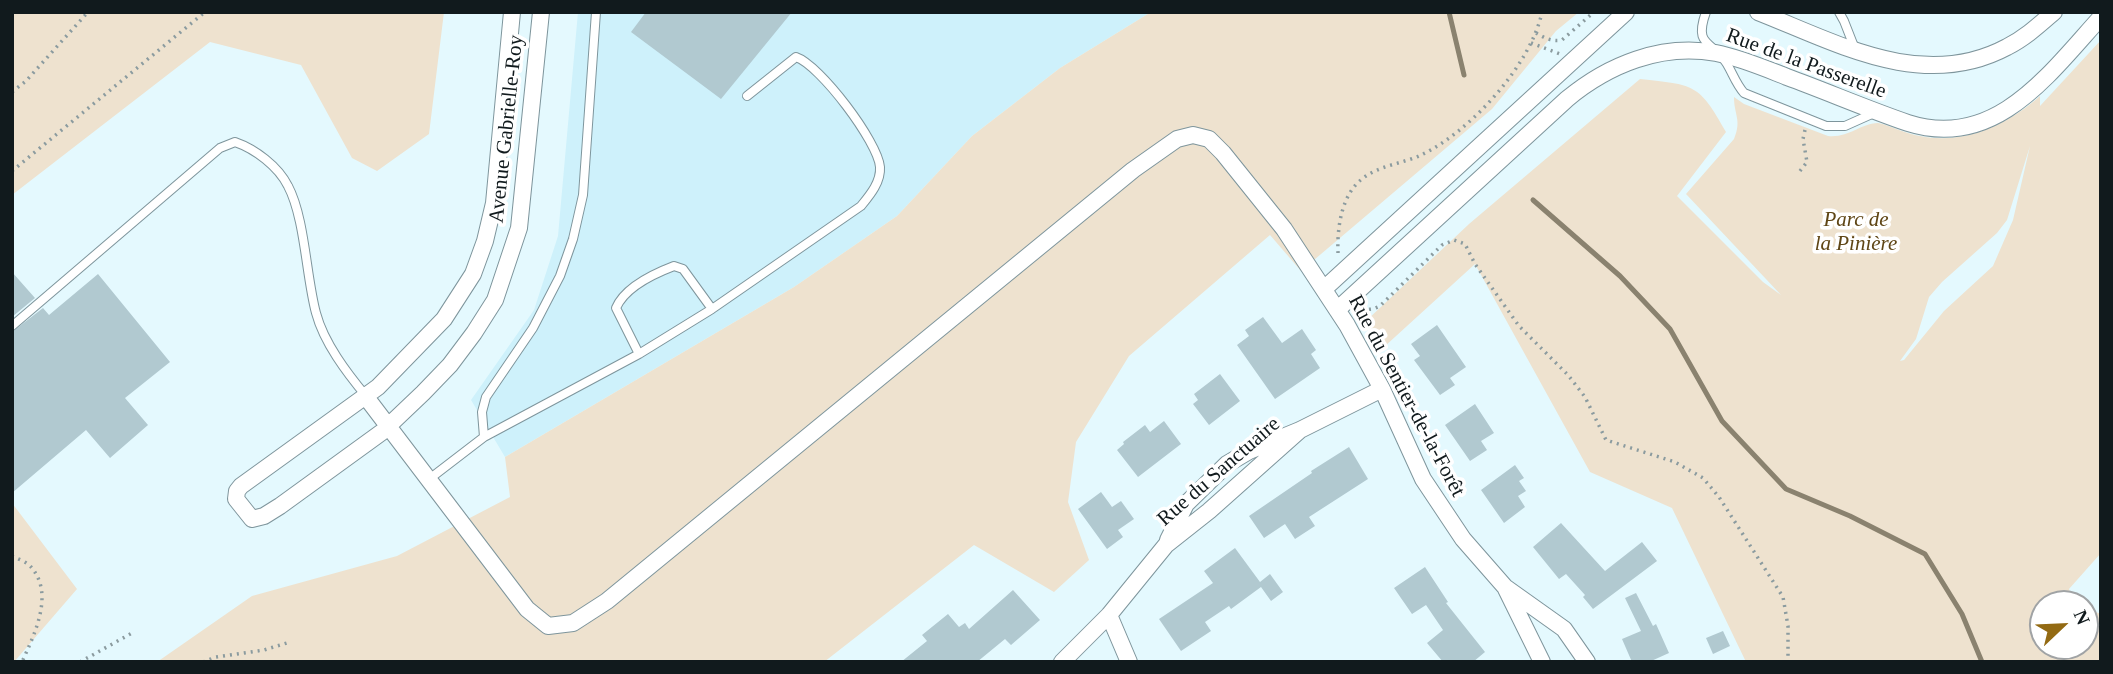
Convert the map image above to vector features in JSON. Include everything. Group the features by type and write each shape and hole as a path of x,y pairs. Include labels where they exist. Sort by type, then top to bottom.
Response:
{"street":[{"name":"Avenue Gabrielle-Roy","path":"512,12 494,203 480,258 444,319 413,353 366,397 246,481 237,491 238,505 252,519 264,516 388,426 450,365 495,300 519,228 523,205 541,12"},
{"path":"1324,289 1626,12"},
{"name":"Rue de la Passerelle","path":"1758,12 1857,51 1889,62 1915,66 1965,62 2008,47 2054,12"},
{"name":"Rue de la Passerelle","path":"1337,310 1567,99 1597,77 1622,64 1656,55 1692,51 1717,53 1920,127 1943,129 1969,126 2004,113 2027,95 2101,17"},
{"name":"Rue du Sentier-de-la-Forêt","path":"428,480 527,609 548,626 573,623 607,601 1133,170 1177,139 1193,135 1209,139 1223,153 1284,229 1337,310 1382,389 1423,480 1463,539 1505,587 1564,629 1587,662"},
{"name":"Rue du Sanctuaire","path":"1062,662 1110,615 1166,545 1186,504 1227,464 1249,450 1300,430 1382,389"},
{"path":"366,397 428,480"},
{"name":"Rue du Sanctuaire","path":"1166,545 1209,511 1300,430"},
{"name":"Rue du Sentier-de-la-Forêt","path":"1505,587 1542,662"},
{"path":"1110,615 1129,662"}],"lane":[{"path":"484,437 482,412 486,397 533,328 560,276 573,239 583,195 596,12"},
{"path":"1706,12 1701,35 1707,46 1727,63 1744,93 1818,124 1839,128 1880,112"},
{"path":"1839,12 1857,51"},
{"path":"428,480 484,437 639,354 712,309 861,206 876,187 880,168 875,150 833,88 804,60 796,57 787,62 747,96"},
{"path":"12,326 220,148 235,142 247,146 273,167 288,185 295,206 319,323 366,397"},
{"path":"639,354 616,308 620,297 658,272 674,266 683,270 712,309"}],"path":[{"path":"12,92 26,81 88,12"},
{"path":"12,171 205,12"},
{"path":"1339,257 1341,220 1346,201 1354,187 1376,171 1421,155 1478,113 1506,82 1531,43 1542,12"},
{"path":"1536,33 1545,39 1562,40 1594,12"},
{"path":"1531,43 1565,55"},
{"path":"1800,171 1807,162 1803,139 1805,128"},
{"path":"1355,307 1366,310 1380,306 1441,245 1458,241 1465,244 1475,264 1519,326 1568,374 1586,397 1606,440 1675,462 1703,478 1719,497 1783,597 1788,626 1788,662"},
{"path":"12,555 32,567 43,592 38,624 22,662"},
{"path":"80,662 132,633"},
{"path":"203,662 290,642"}],"shaded area":[{"path":"578,12 1151,12 1060,68 972,136 897,216 794,287 505,457 471,400 534,310 558,236"}],"green space":[{"path":"12,12 444,12 429,134 377,171 352,158 301,65 210,42 12,195"},
{"path":"1151,12 1579,12 1556,31 1492,109 1301,271 1270,235 1129,356 1076,442 1068,502 1089,560 1054,592 974,545 824,662 157,662 252,596 397,556 510,497 505,457 794,287 897,216 972,136 1060,68"},
{"name":"Parc de la Pinière","path":"2101,40 2101,553 2069,590 2029,590 2029,660 2099,660 2099,613 2101,662 1746,662 1672,508 1590,472 1475,264 1384,347 1366,321 1469,224 1640,79 1684,85 1693,89 1717,116 1726,132 1677,196 1763,282 1781,295 1686,194 1734,139 1738,122 1734,97 1744,104 1828,136 1842,135 1878,123 1915,135 1953,138 1999,124 2040,96 2040,106","holes":["2030,146 2013,220 1993,266 1944,311 1904,360 1900,361 1916,339 1929,297 1997,233 2007,220"]},
{"path":"12,503 77,589 14,662 12,662"}],"building":[{"path":"646,12 792,12 721,99 631,32"},
{"path":"12,272 35,298 12,317"},
{"path":"98,274 170,362 125,398 148,425 110,458 86,430 12,493 12,332 43,308 49,315"},
{"path":"1263,317 1282,343 1302,329 1316,350 1311,354 1320,368 1275,399 1237,345 1249,336 1245,330"},
{"path":"1437,325 1466,367 1450,378 1455,385 1440,395 1414,360 1420,356 1411,344"},
{"path":"1220,374 1240,401 1209,425 1193,404 1198,400 1194,394"},
{"path":"1475,404 1494,433 1481,441 1487,450 1470,461 1445,425"},
{"path":"1164,421 1181,444 1138,477 1117,450 1145,425 1150,432"},
{"path":"1349,447 1368,479 1309,517 1315,526 1295,539 1285,524 1264,538 1249,516"},
{"path":"1515,465 1524,478 1519,481 1526,491 1518,496 1525,507 1504,523 1481,490"},
{"path":"1101,492 1112,507 1121,501 1134,519 1118,530 1123,537 1107,549 1078,509"},
{"path":"1561,523 1605,571 1642,542 1657,561 1593,609 1583,597 1585,595 1566,574 1559,579 1533,547"},
{"path":"1235,548 1260,582 1270,574 1283,592 1271,601 1261,587 1231,609 1229,606 1205,622 1211,631 1181,651 1159,619 1213,583 1204,571"},
{"path":"1425,567 1448,602 1446,603 1485,652 1473,662 1443,662 1427,643 1443,630 1426,605 1412,614 1394,588"},
{"path":"1013,590 1040,620 1011,645 1005,639 977,662 901,662 927,641 922,635 948,614 959,627 965,623 969,629"},
{"path":"1636,593 1653,626 1656,624 1669,653 1649,662 1632,662 1622,639 1641,631 1625,598"},
{"path":"1723,631 1730,646 1713,654 1706,638"}],"waterway":[{"path":"1449,12 1464,75"},
{"path":"1533,200 1620,276 1670,329 1722,421 1786,489 1850,516 1925,554 1962,614 1982,662"}]}
